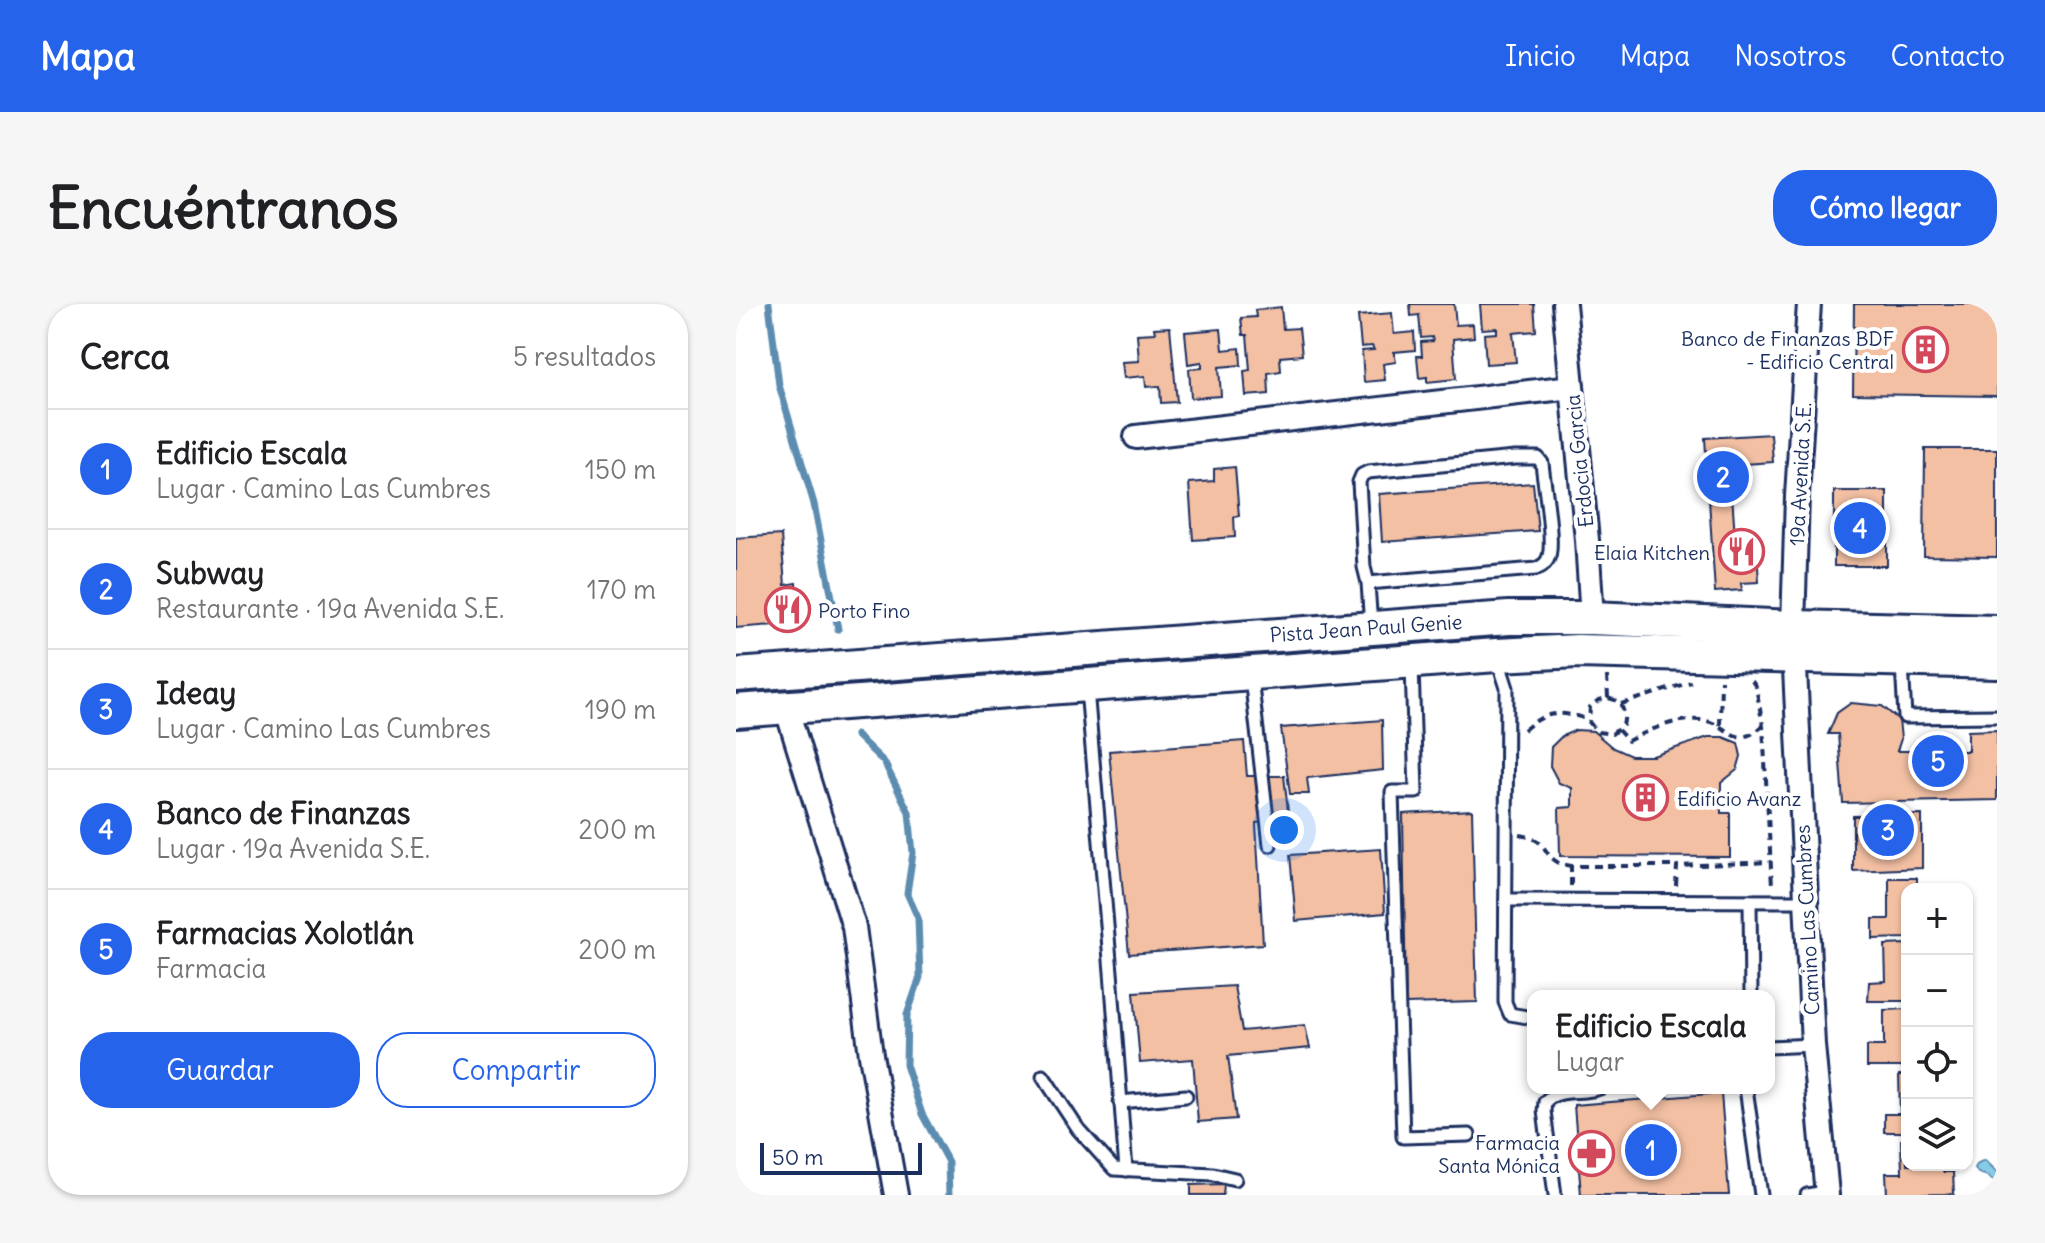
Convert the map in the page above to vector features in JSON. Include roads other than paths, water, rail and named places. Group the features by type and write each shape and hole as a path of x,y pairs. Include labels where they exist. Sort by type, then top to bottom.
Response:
{"main road":[{"name":"Pista Jean Paul Genie","path":"736,675 1509,618 1592,618 1902,659 1997,662"},
{"path":"1794,643 1802,646 1814,642 1963,643 1997,634"},
{"name":"Pista Jean Paul Genie","path":"736,711 1497,655 1794,643"},
{"path":"786,707 789,693 805,686 912,675 944,664 978,658"},
{"path":"736,682 766,690 782,700 786,707"}],"street":[{"name":"Erdocia Garcia","path":"1564,304 1592,618"},
{"name":"19a Avenida S.E.","path":"1794,643 1797,496 1809,304"},
{"path":"1136,437 1572,387"},
{"name":"Camino Las Cumbres","path":"1794,643 1820,1194"},
{"path":"786,707 854,927 871,1055 896,1195"}],"lane":[{"path":"1368,583 1536,569 1544,565 1550,548 1542,463 1538,458 1515,458 1362,475 1359,482 1371,628"},
{"path":"1497,655 1507,688 1505,1002 1510,1014 1527,1017"},
{"path":"1902,659 1905,717 1997,716"},
{"path":"1411,661 1416,792 1392,792 1403,1137 1469,1135"},
{"path":"1251,673 1270,845"},
{"path":"1086,685 1126,1170"},
{"path":"1506,900 1805,901"},
{"path":"1750,901 1751,990"},
{"path":"1775,1047 1813,1045"},
{"path":"1043,1076 1078,1129 1114,1169 1213,1174 1235,1179"},
{"path":"1554,1094 1545,1102 1544,1111 1555,1195"},
{"path":"1747,1094 1761,1195"},
{"path":"1120,1102 1186,1096"}],"water":[{"path":"1985,1160 1997,1172 1997,1181 1978,1173 1975,1168"}],"waterway":[{"path":"769,304 779,385 814,504 838,629"},
{"path":"856,735 884,762 909,812 913,853 907,893 918,918 920,977 907,1015 906,1065 922,1114 948,1162 949,1195"}],"place":[{"name":"Banco de Finanzas BDF - Edificio Central","path":"1925,349"},
{"name":"Subway","path":"1723,477"},
{"name":"Banco de Finanzas","path":"1860,528"},
{"name":"Elaia Kitchen","path":"1741,552"},
{"name":"Porto Fino","path":"787,610"},
{"name":"Farmacias Xolotlán","path":"1938,761"},
{"name":"Edificio Avanz","path":"1646,798"},
{"name":"Ideay","path":"1888,830"},
{"name":"Edificio Escala","path":"1651,1150"},
{"name":"Farmacia Santa Mónica","path":"1591,1153"}]}
